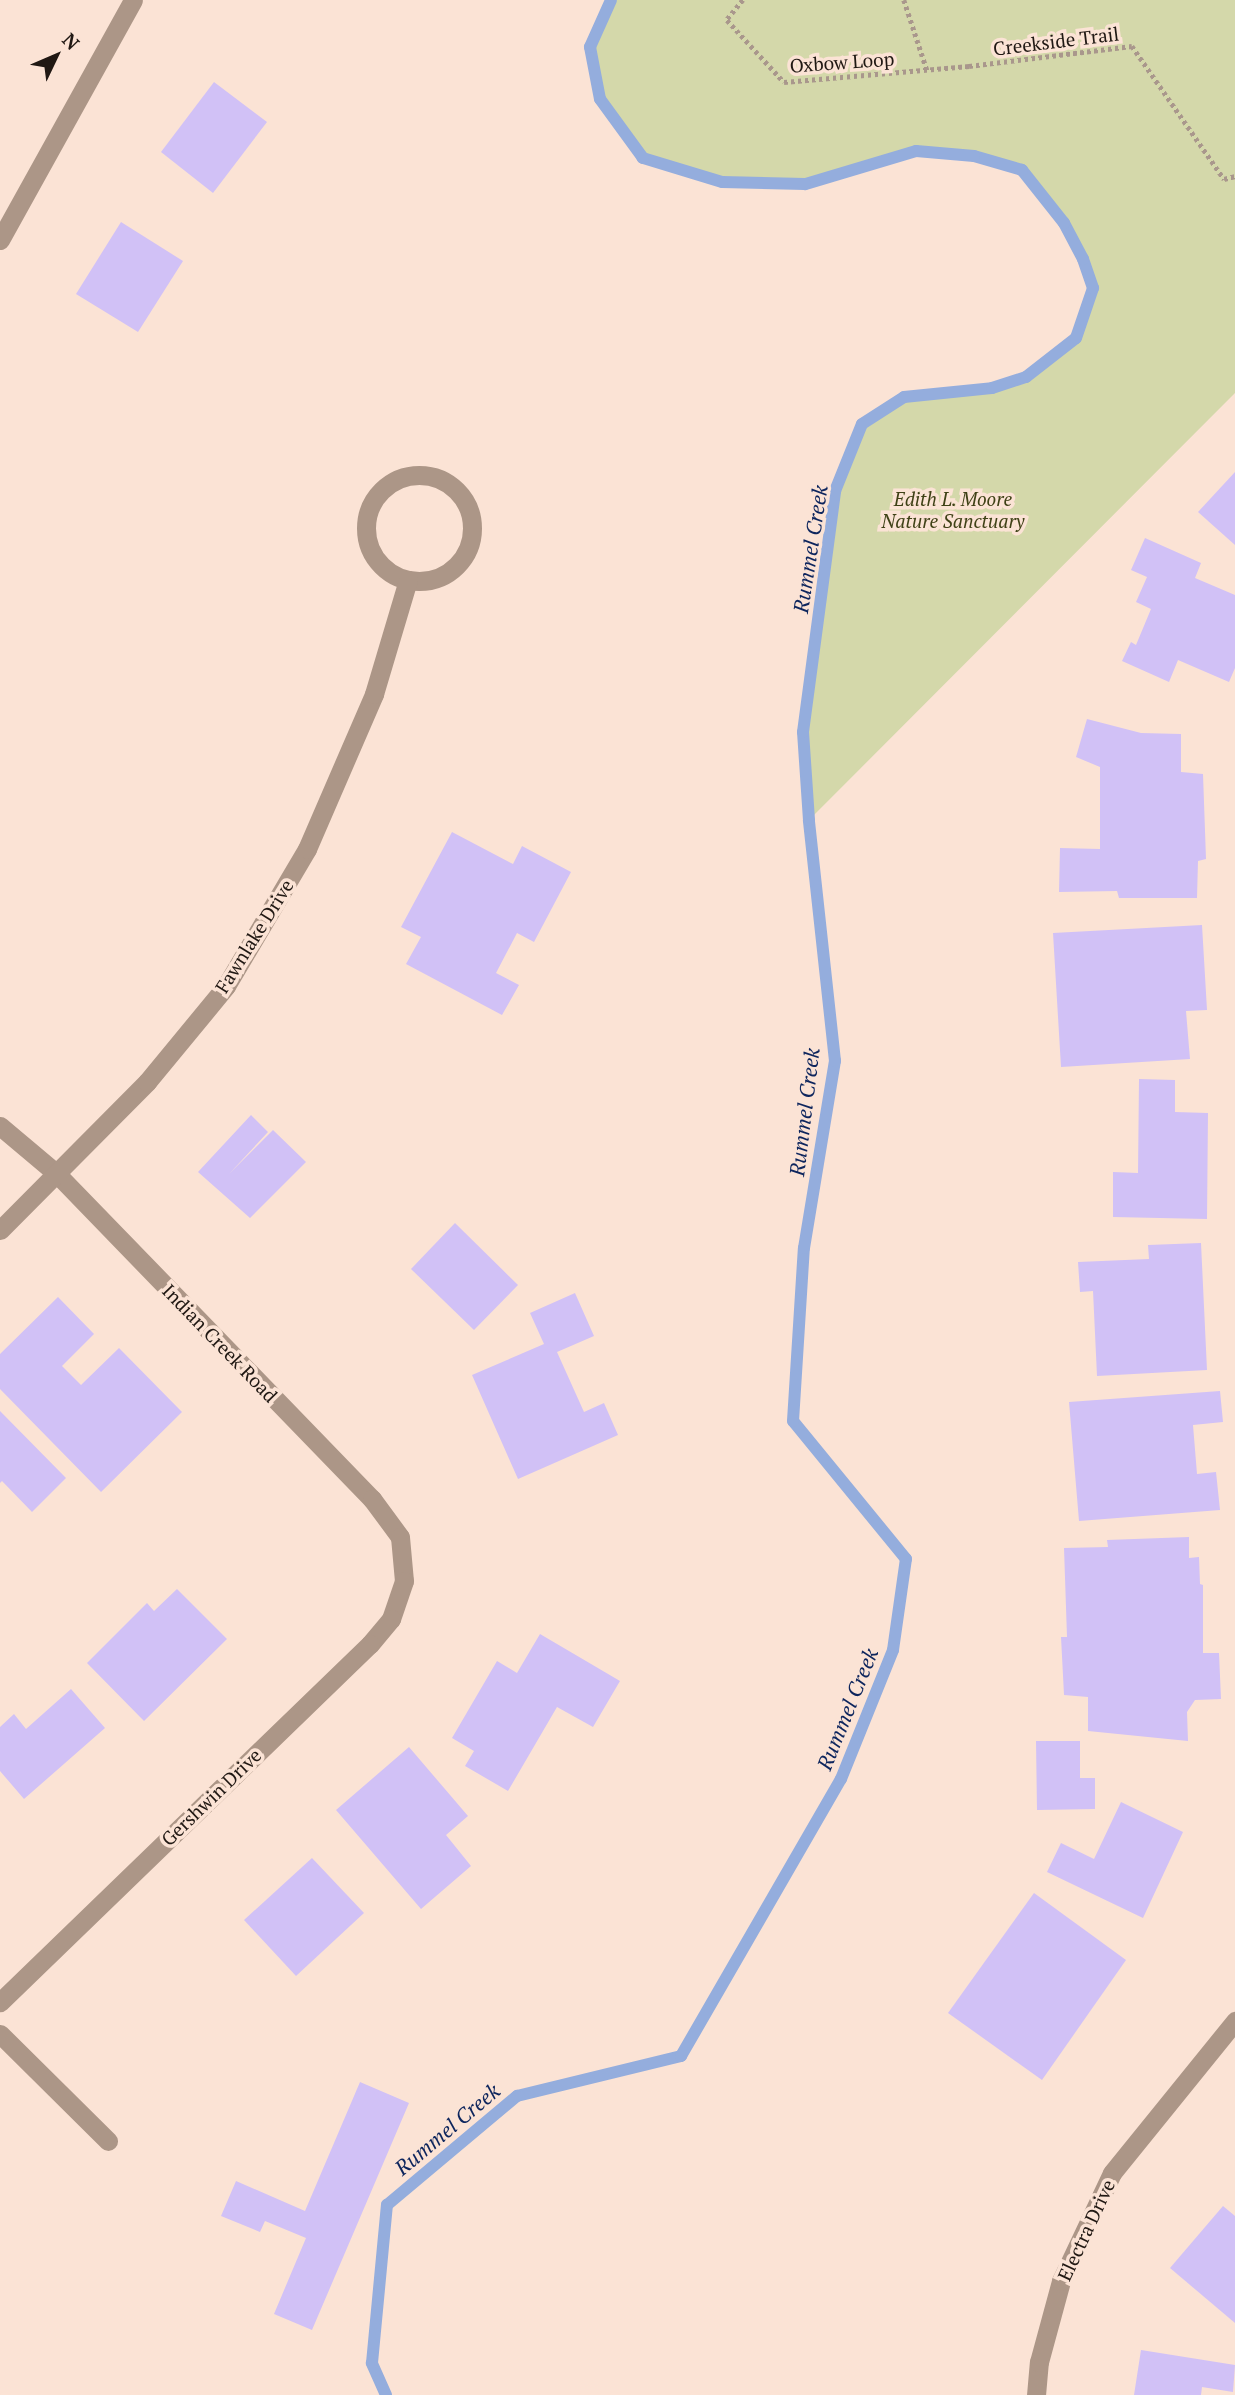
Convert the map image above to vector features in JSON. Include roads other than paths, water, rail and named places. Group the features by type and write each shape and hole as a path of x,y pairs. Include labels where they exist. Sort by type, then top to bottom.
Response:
{"street":[{"path":"0,240 133,0"},
{"path":"418,474 436,477 451,485 464,499 470,515 472,533 467,550 458,565 443,576 426,581 408,580 392,574 379,563 369,548 365,531 367,514 374,498 386,485 401,477 418,474"},
{"name":"Fawnlake Drive","path":"0,1230 147,1082 233,974 307,849 374,694 408,580"},
{"name":"Indian Creek Road","path":"0,1126 57,1174 372,1499 400,1536 404,1581"},
{"name":"Gershwin Drive","path":"0,2002 370,1644 391,1619 404,1581"},
{"name":"Electra Drive","path":"1036,2395 1040,2362 1061,2281 1112,2173 1235,2021"},
{"path":"0,2034 108,2141"}],"waterway":[{"name":"Rummel Creek","path":"386,2395 372,2363 387,2205 517,2096 681,2056 841,1779 893,1650 906,1559 793,1421 804,1248 835,1061 809,820 803,732 835,491 862,424 904,397 992,388 1026,377 1076,338 1093,288 1083,259 1064,223 1022,170 974,156 916,151 805,184 722,182 643,158 600,99 590,47 611,0"}],"park label":[{"name":"Edith L. Moore Nature Sanctuary","path":"953,510"}]}
